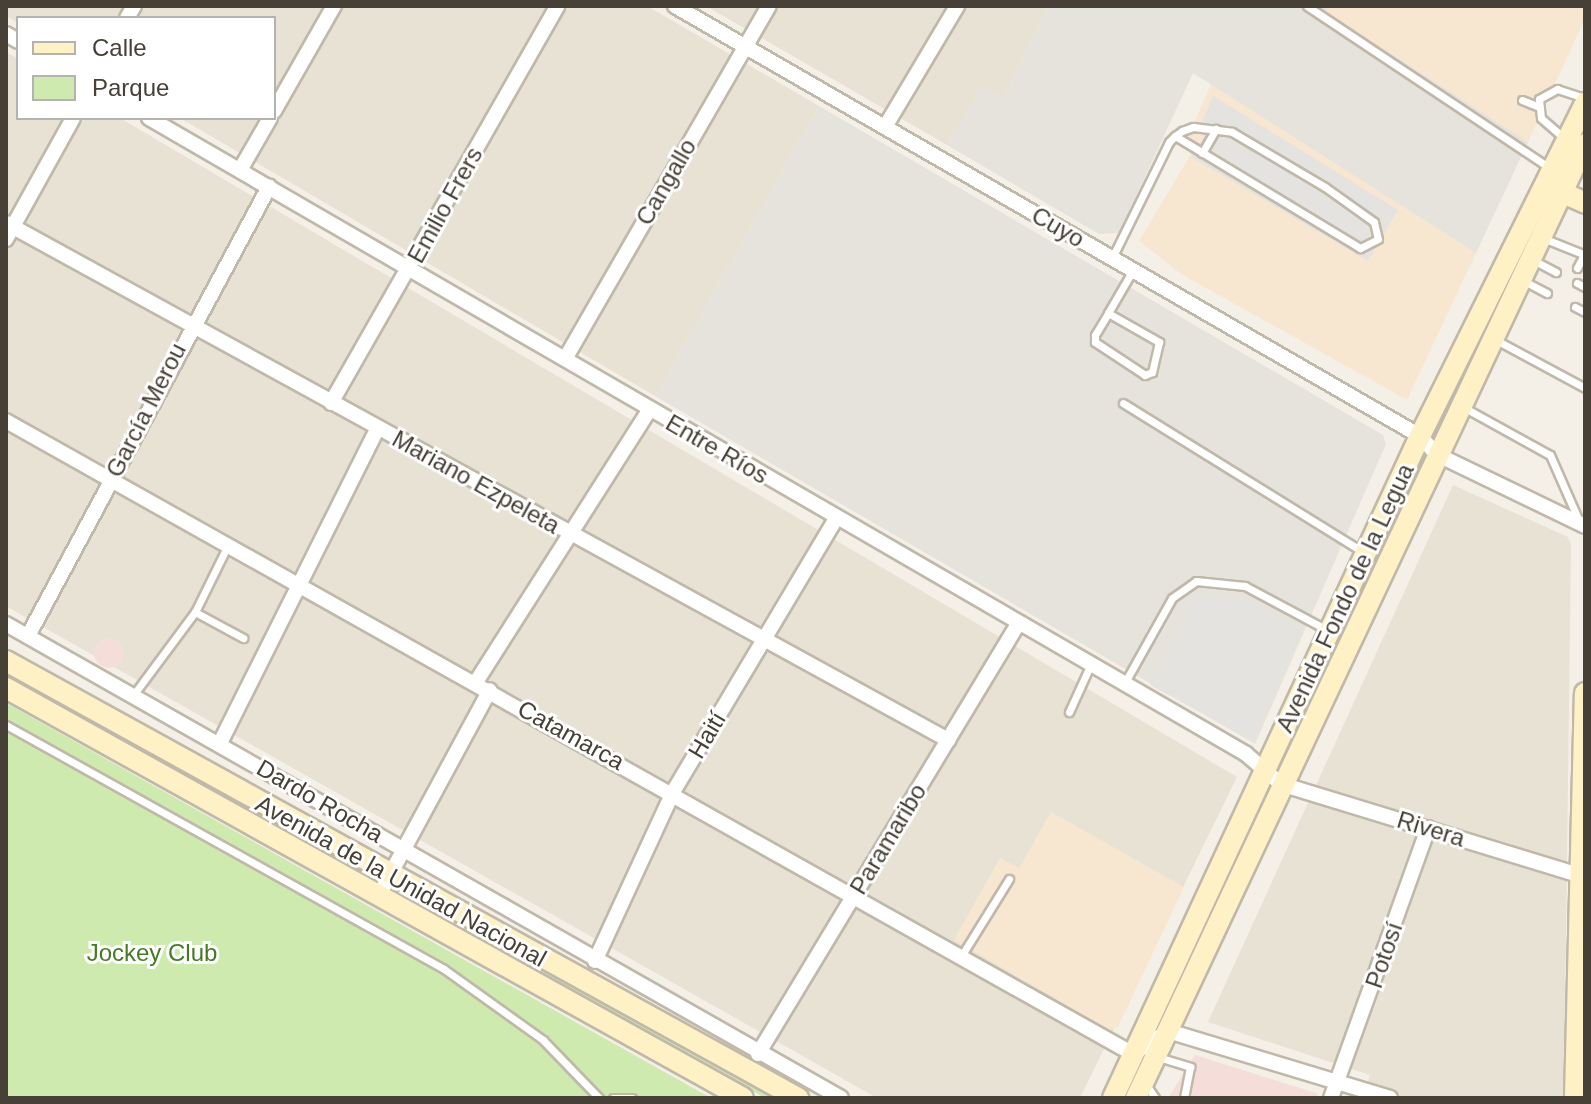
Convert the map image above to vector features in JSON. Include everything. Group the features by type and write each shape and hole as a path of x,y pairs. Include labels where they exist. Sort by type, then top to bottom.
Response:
{"main road":[{"name":"Avenida Fondo de la Legua","path":"1113,1098 1420,436 1576,142 1585,100"},
{"name":"Avenida Fondo de la Legua","path":"1145,1092 1156,1056 1281,784 1436,454 1543,238 1554,182"},
{"path":"1554,182 1585,203"},
{"name":"Avenida de la Unidad Nacional","path":"6,661 389,877 798,1098"},
{"name":"Avenida de la Unidad Nacional","path":"6,688 743,1098"},
{"path":"1575,1098 1585,693"}],"street":[{"path":"276,108 334,6"},
{"name":"Emilio Frers","path":"331,403 557,6"},
{"name":"Cuyo","path":"675,6 1420,436 1436,454"},
{"name":"Cangallo","path":"565,359 769,6"},
{"path":"885,127 957,6"},
{"path":"8,230 72,120"},
{"name":"Entre Ríos","path":"152,120 410,266 836,519 1266,767 1281,784"},
{"path":"240,170 269,120"},
{"name":"García Merou","path":"28,636 189,326 269,187"},
{"name":"Mariano Ezpeleta","path":"8,230 378,428 948,740"},
{"path":"476,682 568,532 650,409"},
{"name":"Catamarca","path":"6,421 673,792 853,898 1133,1054"},
{"path":"220,743 296,582 378,428"},
{"path":"1436,454 1582,524"},
{"name":"Haití","path":"595,961 673,792 836,519"},
{"name":"Dardo Rocha","path":"6,624 220,743 758,1054 841,1098"},
{"name":"Paramaribo","path":"758,1054 1018,624"},
{"path":"378,897 490,690"},
{"name":"Rivera","path":"1281,784 1579,875"},
{"name":"Potosí","path":"1331,1098 1341,1082 1428,828"},
{"path":"1133,1054 1168,1031 1390,1098"},
{"name":"Potosí","path":"1341,1082 1341,1098"}],"lane":[{"path":"1307,6 1554,182"},
{"path":"1537,106 1550,90 1585,100"},
{"path":"1522,100 1537,106 1576,142"},
{"path":"1216,129 1325,187 1374,222 1378,239 1360,248 1175,136 1216,129"},
{"path":"1202,153 1216,129"},
{"path":"1112,258 1175,136"},
{"path":"1543,238 1585,255 1577,268"},
{"path":"1532,260 1556,272"},
{"path":"1108,313 1159,342 1152,372 1100,350 1095,335 1133,270"},
{"path":"1522,280 1547,293"},
{"path":"1575,307 1585,312"},
{"path":"1493,338 1585,388"},
{"path":"1123,403 1365,553"},
{"path":"1461,406 1550,455 1582,524"},
{"path":"134,694 195,612 228,545"},
{"path":"1123,685 1172,598 1196,581 1245,586 1329,631"},
{"path":"195,612 243,638"},
{"path":"1069,712 1090,666"},
{"path":"6,725 444,969 543,1040 599,1098"},
{"path":"960,958 1009,879"},
{"path":"1145,1092 1133,1054 1156,1056 1190,1067 1184,1098"},
{"path":"613,1098 632,1098"}],"shaded area":[{"path":"6,6 647,6 819,106 655,396 183,120 276,120 276,16 16,16 16,22 6,16"},
{"path":"706,6 1047,6 1004,99 982,86 947,145"},
{"path":"1047,6 1329,6 1326,12 1528,142 1476,253 1193,73 1119,233 1099,234 947,145 982,85 1004,99"},
{"path":"1329,6 1582,6 1584,21 1528,142 1325,12"},
{"path":"6,52 16,58 16,120 123,120 1237,777 1080,1098 877,1098 6,606"},
{"path":"1211,84 1476,253 1407,400 1181,274 1139,241 1194,149 1185,144"},
{"path":"1213,96 1398,210 1368,261 1191,157 1207,132 1200,127"},
{"path":"819,106 1383,435 1386,444 1255,744 655,396"},
{"path":"1453,485 1568,537 1571,545 1564,1098 1363,1098 1370,1075 1208,1022"},
{"path":"1199,594 1246,600 1300,632 1252,740 1150,685"},
{"path":"109,638 120,642 124,653 120,664 109,668 98,664 94,653 98,642"},
{"path":"1051,812 1184,887 1118,1027 1110,1030 954,940 1000,858 1019,868"},
{"path":"1195,1055 1316,1093 1319,1098 1168,1098"}],"green space":[{"name":"Jockey Club","path":"6,703 711,1098 6,1098"},
{"path":"420,903 782,1098 765,1098"}]}
